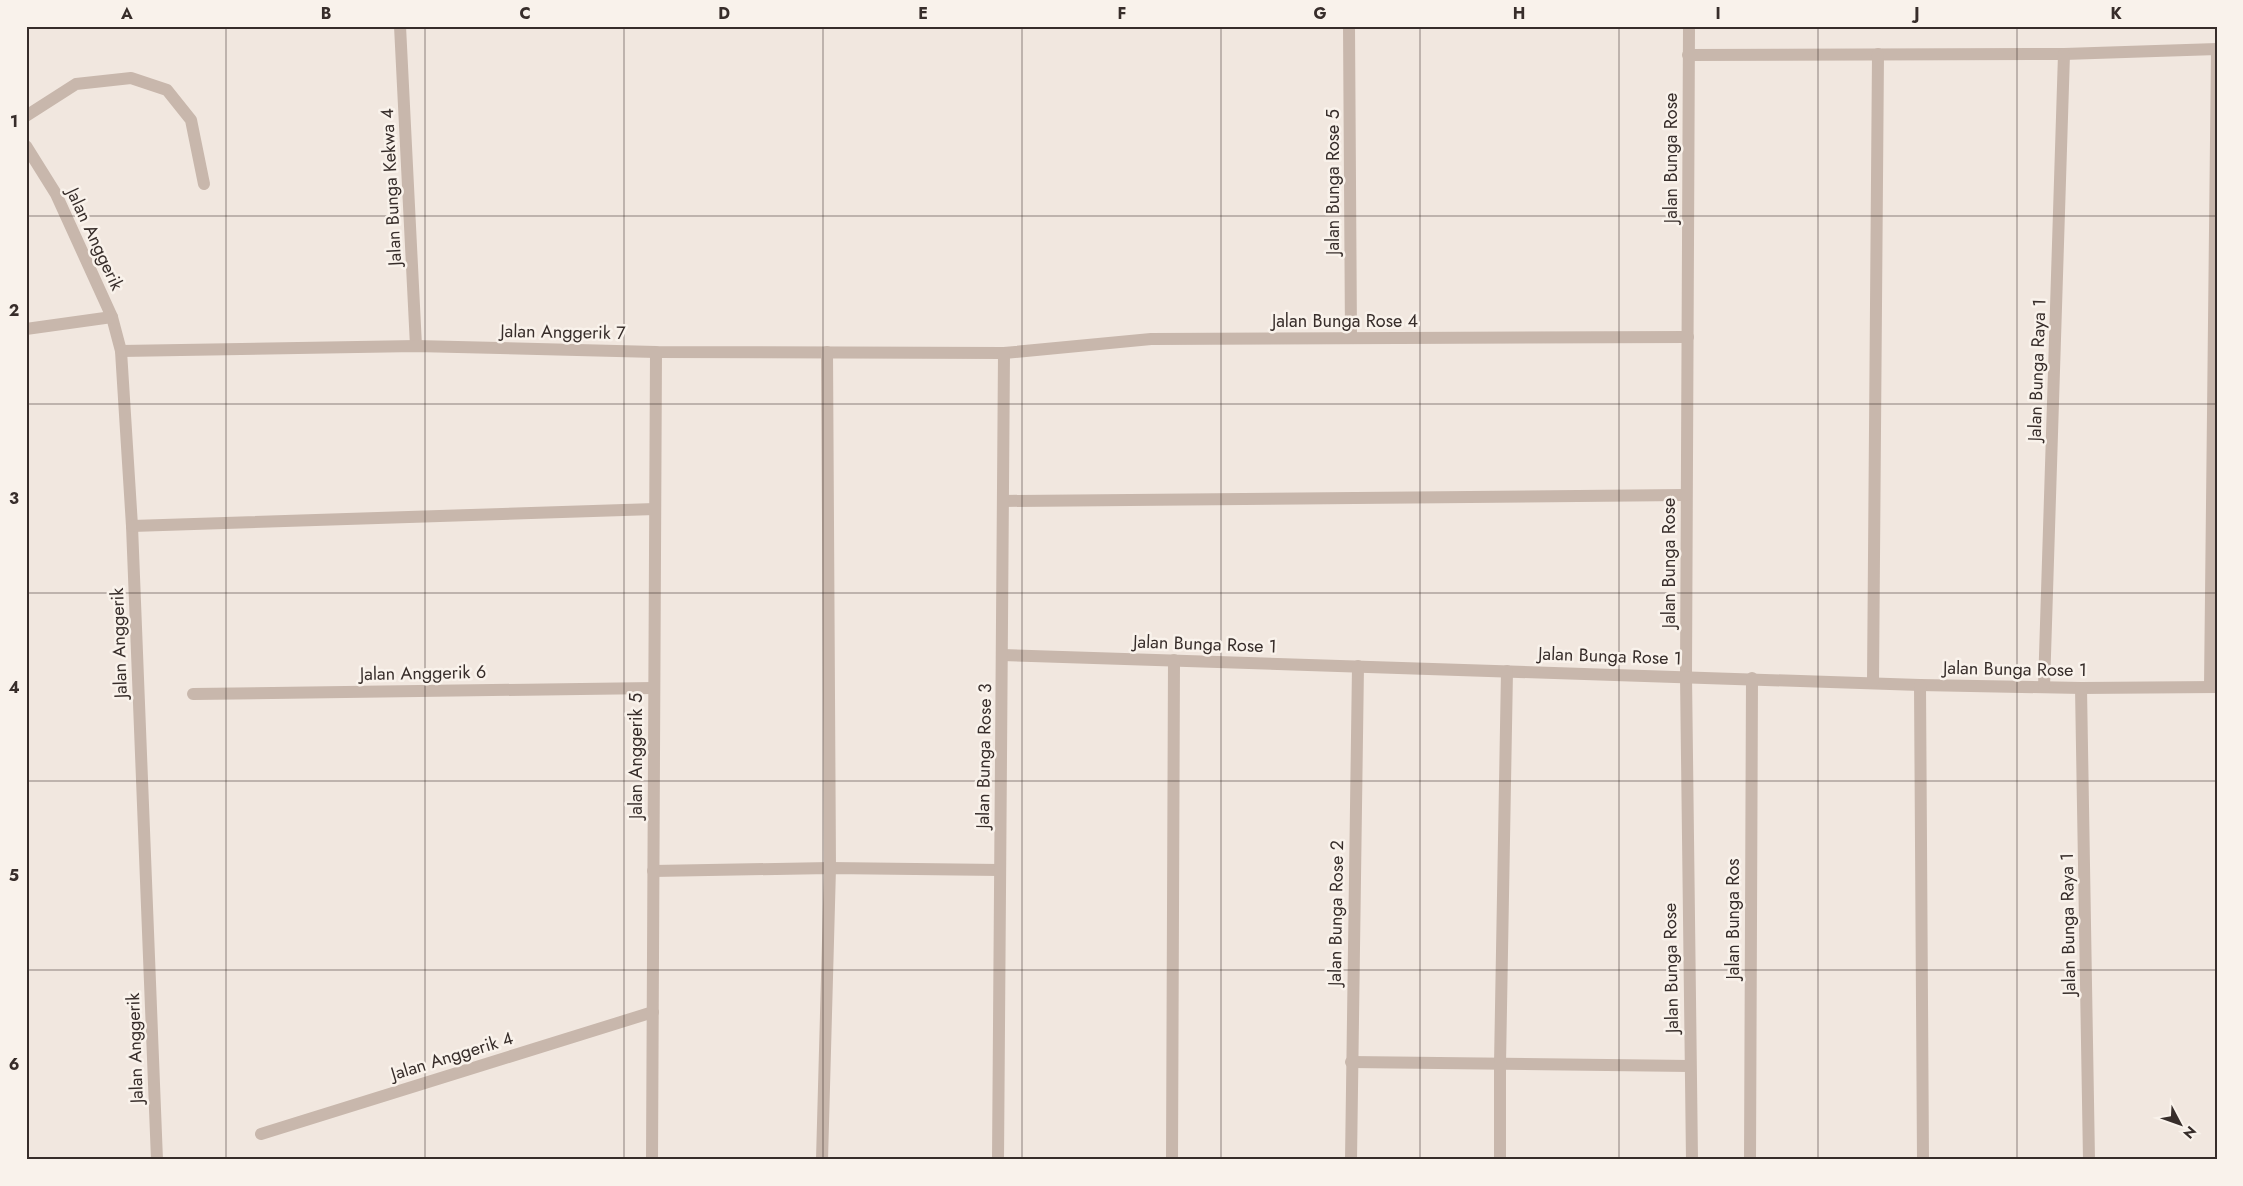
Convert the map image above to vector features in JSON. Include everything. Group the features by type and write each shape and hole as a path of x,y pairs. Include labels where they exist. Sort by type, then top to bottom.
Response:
{"street":[{"name":"Jalan Bunga Kekwa 4","path":"400,26 416,346"},
{"name":"Jalan Bunga Rose 5","path":"1350,26 1351,338"},
{"name":"Jalan Bunga Rose","path":"1688,26 1686,676 1692,1160"},
{"path":"1688,55 2064,54 2217,50 2213,687"},
{"path":"1873,682 1878,54"},
{"name":"Jalan Bunga Raya 1","path":"2044,688 2064,54"},
{"path":"26,116 76,84 131,78 167,90 191,120 204,184"},
{"name":"Jalan Anggerik","path":"26,146 56,194 112,317 121,351 132,526 158,1160"},
{"path":"26,329 112,317"},
{"name":"Jalan Bunga Rose 4","path":"1004,353 1151,339 1688,337"},
{"name":"Jalan Anggerik 7","path":"121,351 416,346 656,352 1004,353"},
{"name":"Jalan Anggerik 5","path":"652,1160 656,352"},
{"path":"822,1160 830,868 827,352"},
{"name":"Jalan Bunga Rose 3","path":"998,1160 1004,353"},
{"path":"1003,501 1686,495"},
{"path":"132,526 655,509"},
{"name":"Jalan Bunga Rose 1","path":"1002,655 1752,678 1920,685 2044,688 2213,687"},
{"path":"1172,1160 1174,660"},
{"name":"Jalan Bunga Rose 2","path":"1352,1160 1351,1062 1358,666"},
{"path":"1500,1160 1507,670"},
{"name":"Jalan Bunga Ros","path":"1750,1160 1752,678"},
{"path":"1920,685 1923,1160"},
{"name":"Jalan Anggerik 6","path":"193,694 654,688"},
{"name":"Jalan Bunga Raya 1","path":"2081,688 2089,1160"},
{"path":"653,871 830,868 1000,870"},
{"name":"Jalan Anggerik 4","path":"261,1134 652,1012"},
{"path":"1351,1062 1690,1066"}]}
